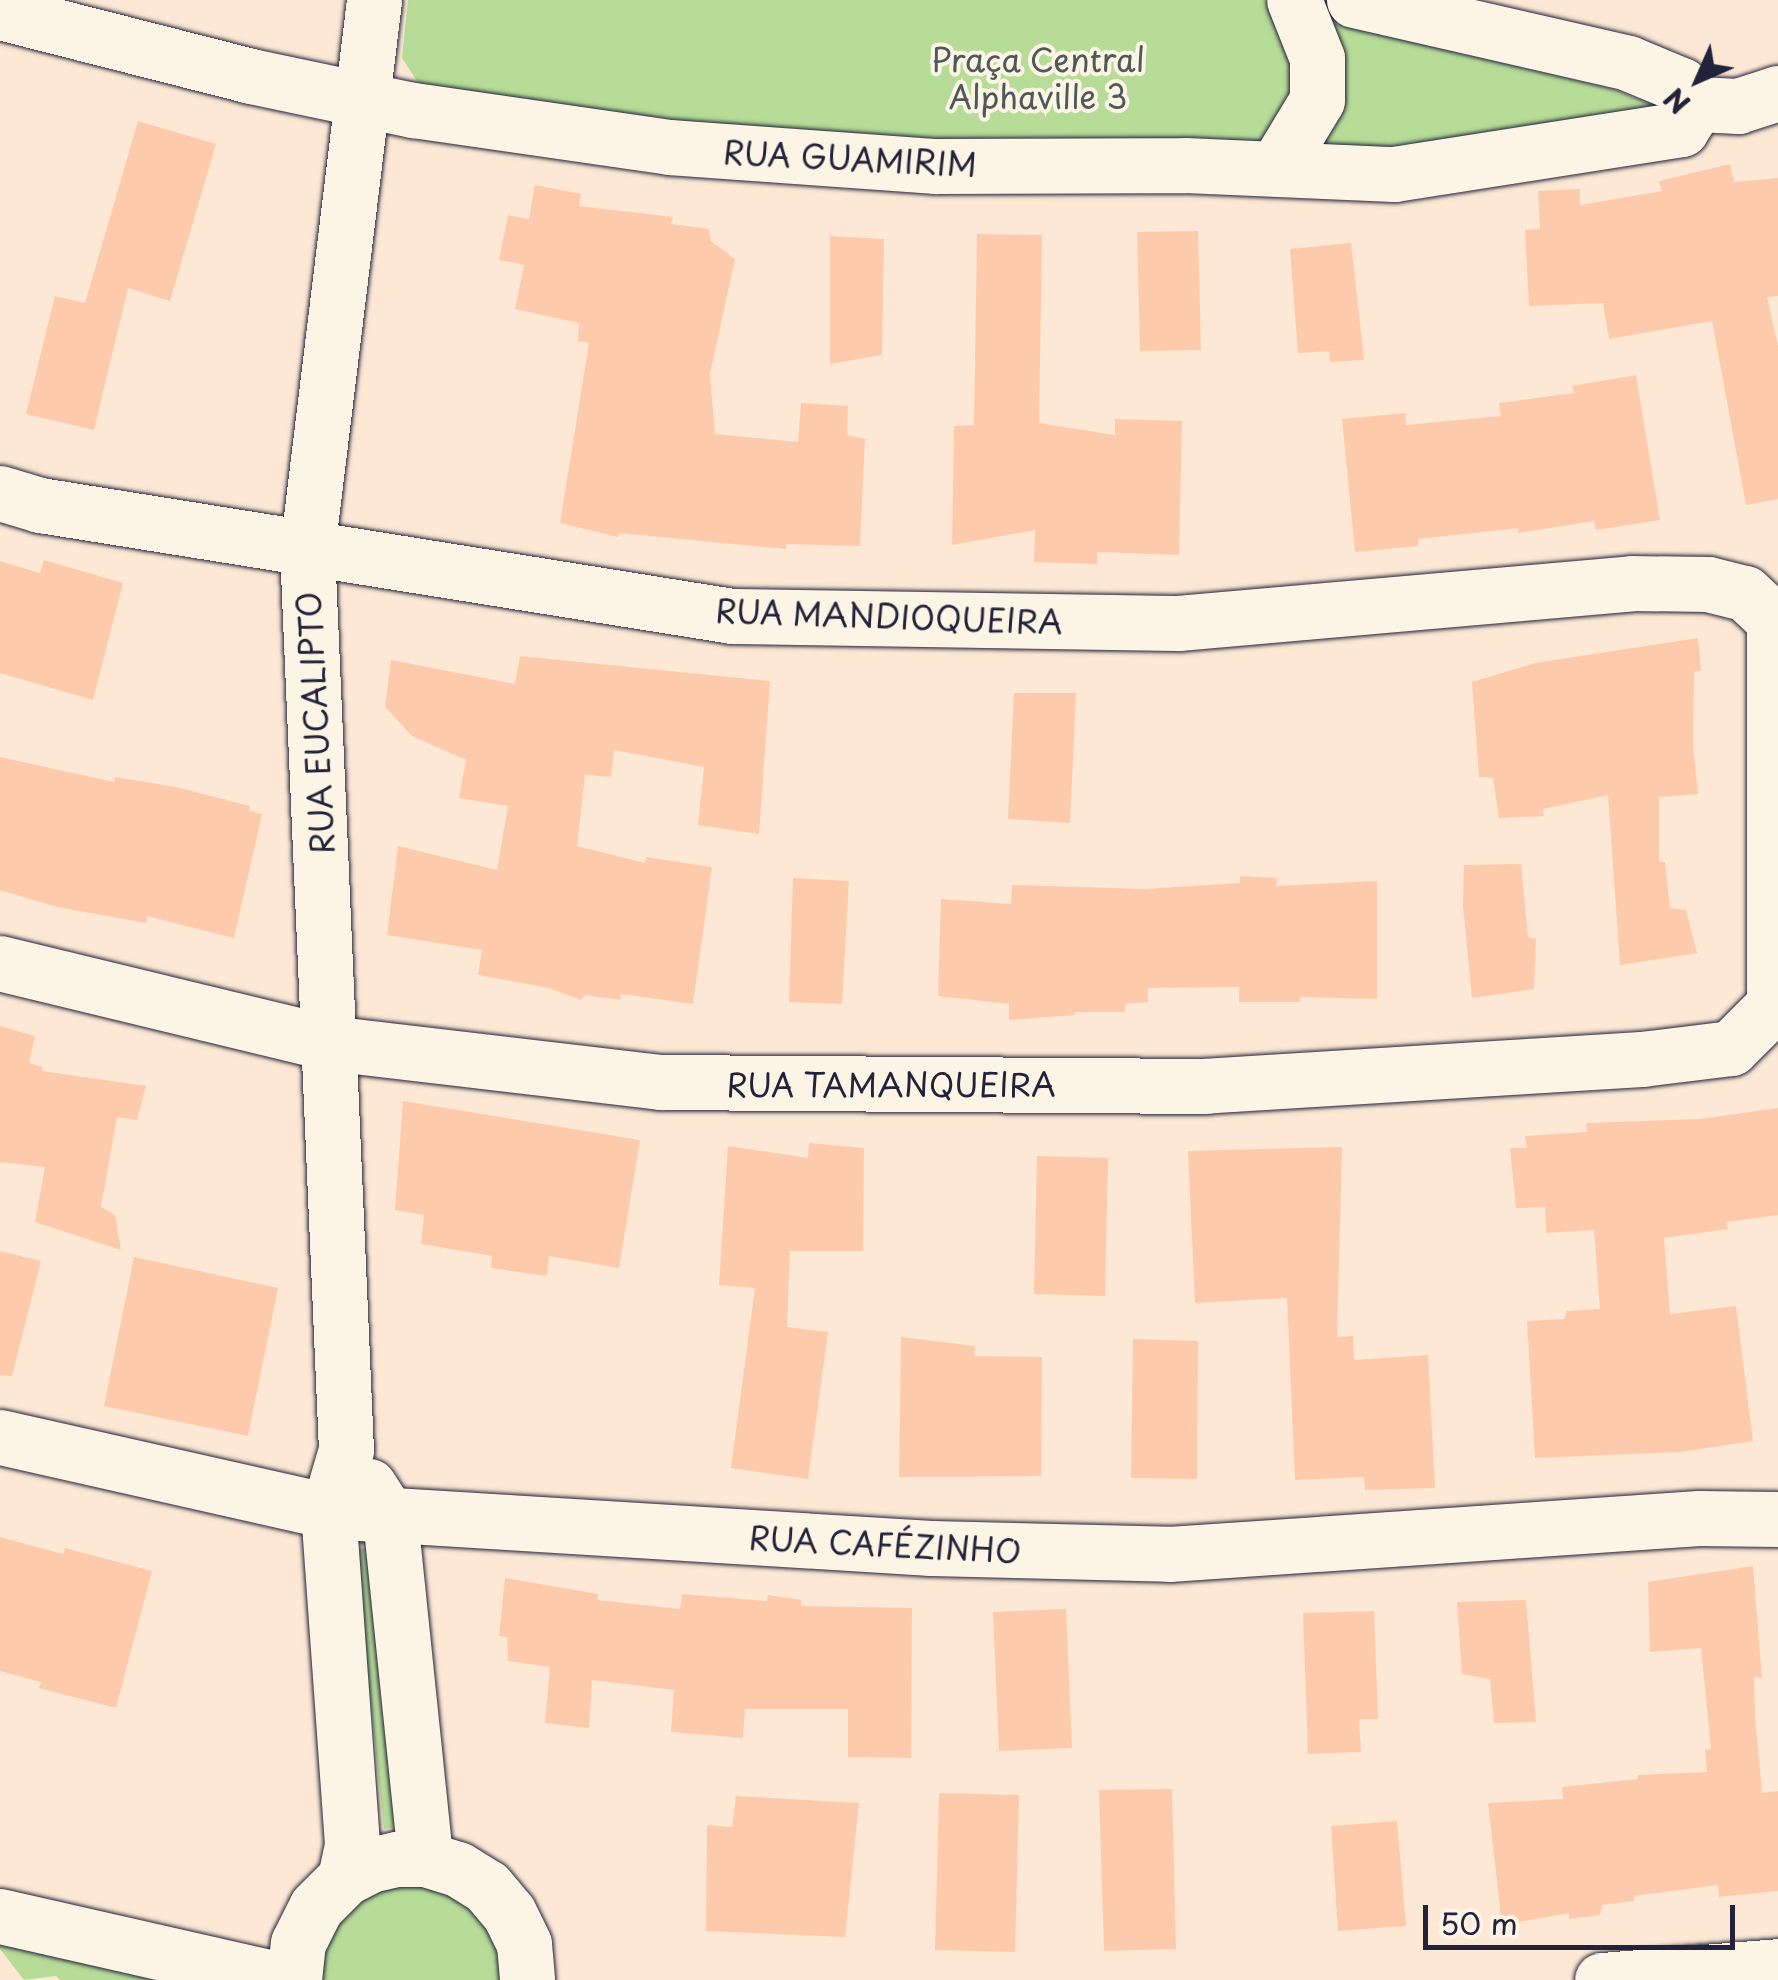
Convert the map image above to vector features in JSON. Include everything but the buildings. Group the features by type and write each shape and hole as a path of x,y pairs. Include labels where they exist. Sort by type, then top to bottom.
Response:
{"street":[{"name":"RUA EUCALIPTO","path":"328,1511 346,1450 307,550 365,99 374,0"},
{"path":"1276,168 1317,100 1317,58 1294,0"},
{"path":"1354,0 1628,63 1681,85 1697,104 1738,106 1778,93"},
{"name":"RUA GUAMIRIM","path":"0,12 232,71 365,99 669,148 936,166 1276,168 1394,174 1681,129 1697,104"},
{"name":"RUA MANDIOQUEIRA","path":"0,492 40,505 732,616 1178,623 1651,584 1708,584 1745,593 1774,620 1774,1005"},
{"name":"RUA TAMANQUEIRA","path":"0,962 330,1043 661,1082 1206,1086 1642,1059 1731,1048 1774,1005"},
{"name":"RUA CAFÉZINHO","path":"0,1436 328,1511 390,1518 931,1548 1169,1554 1699,1518 1778,1520"},
{"path":"346,1450 390,1518 426,1859"},
{"path":"328,1511 352,1844 345,1878"},
{"path":"294,1980 298,1943 316,1907 345,1878 370,1865 426,1859 458,1869 498,1900 524,1944 532,1979"},
{"path":"0,1916 282,1980"},
{"path":"1602,1980 1778,1966"}],"green space":[{"name":"Praça Central Alphaville 3","path":"408,0 1264,0 1285,6 1295,34 1289,100 1262,141 939,158 424,92 402,58"},
{"path":"1329,22 1613,89 1669,111 1616,124 1314,155"},
{"path":"355,1548 377,1550 400,1826 384,1829"},
{"path":"403,1876 487,1912 512,1980 312,1980 329,1911"},
{"path":"0,1929 197,1980 60,1980 56,1976 24,1980 0,1949"}]}
